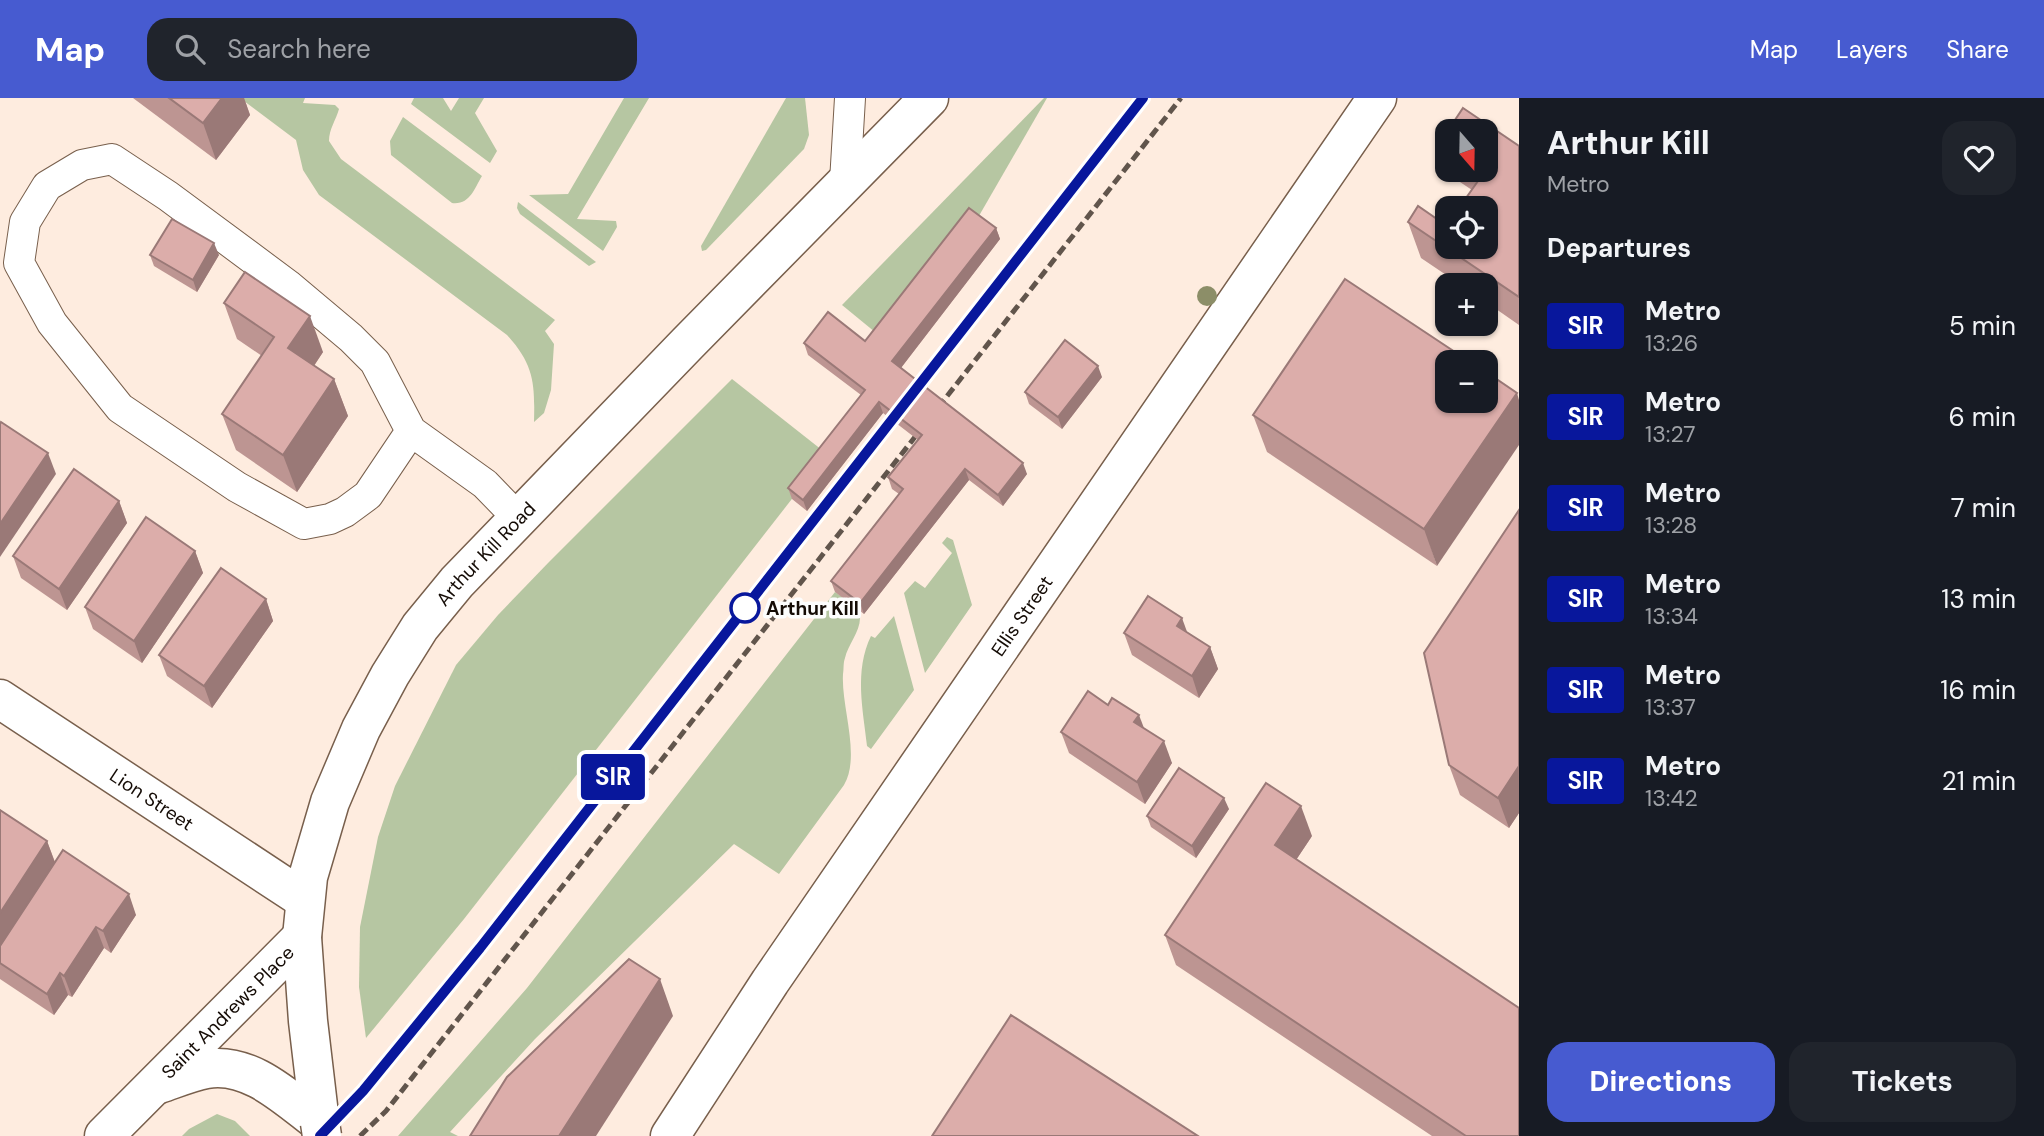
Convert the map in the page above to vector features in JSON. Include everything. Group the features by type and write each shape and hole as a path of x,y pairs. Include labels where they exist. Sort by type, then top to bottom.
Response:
{"street":[{"name":"Arthur Kill Road","path":"321,1130 308,1021 304,918 308,877 330,802 361,729 390,675 420,627 457,582 929,98"},
{"name":"Ellis Street","path":"670,1136 778,971 1377,98"},
{"name":"Lion Street","path":"0,699 304,918"},
{"name":"Saint Andrews Place","path":"104,1136 154,1086 304,918"},
{"name":"Saint Andrews Place","path":"154,1086 207,1069 234,1070 259,1078 321,1130"}],"lane":[{"path":"845,182 850,98"},
{"path":"411,431 368,495 345,512 330,519 304,524 282,513 237,487 120,408 52,323 19,263 24,222 47,186 82,165 112,159 168,196 288,285 351,338 375,362 411,431 485,484 519,518"}],"green space":[{"path":"240,98 305,98 303,103 335,105 339,109 329,141 341,159 555,320 545,331 554,344 551,390 544,413 534,422 533,385 528,365 507,335 319,195 303,170 296,140"},
{"path":"414,98 443,98 451,111 459,98 484,98 475,113 497,151 490,163 411,104"},
{"path":"624,98 649,98 577,219 616,221 617,227 603,251 529,195 568,194"},
{"path":"786,98 805,98 809,135 804,149 706,250 702,251 701,246"},
{"path":"1044,98 1047,98 976,221 881,337 842,305"},
{"path":"403,117 482,176 467,199 452,203 391,155 390,141"},
{"path":"518,202 596,262 589,266 520,214"},
{"path":"732,379 827,454 464,919 366,1038 359,987 360,927 378,837 395,786 456,665 498,615 549,562"},
{"path":"947,537 953,540 972,605 925,673 904,593 915,581 925,588 952,553 942,543"},
{"path":"835,592 855,607 860,618 858,630 844,660 843,674 851,746 849,773 844,785 779,874 734,844 535,1039 450,1132 458,1136 398,1136 527,988"},
{"path":"894,616 914,690 871,749 867,746 862,704 863,663 871,636 875,638"},
{"path":"217,1114 235,1121 250,1136 182,1136 189,1129"}],"building":[{"path":"169,98 222,98 203,123"},
{"path":"1463,108 1479,119 1456,119"},
{"path":"1498,132 1519,146 1519,297 1498,283 1498,273 1483,273 1463,259 1498,259 1498,196 1467,196 1477,182 1498,182"},
{"path":"1418,206 1435,218 1435,240 1408,222"},
{"path":"969,208 996,228 892,361 1023,463 998,495 965,469 860,603 831,581 903,489 888,477 922,435 879,402 803,500 788,488 865,390 804,343 828,312 865,341"},
{"path":"172,219 214,243 193,280 150,255"},
{"path":"245,272 310,316 288,348 334,379 283,455 222,414 274,337 224,303"},
{"path":"1345,279 1452,350 1435,350 1435,413 1498,413 1498,380 1517,393 1424,529 1253,415"},
{"path":"1065,340 1098,366 1058,417 1025,392"},
{"path":"1,422 48,453 0,524 0,424"},
{"path":"74,469 119,501 59,589 13,556"},
{"path":"1519,510 1519,766 1498,798 1449,765 1424,653"},
{"path":"146,517 195,551 134,641 85,607"},
{"path":"221,568 266,599 204,686 159,655"},
{"path":"1148,596 1182,618 1177,626 1210,647 1192,676 1124,633"},
{"path":"1088,691 1108,705 1112,698 1139,715 1134,722 1164,741 1137,782 1061,732"},
{"path":"1179,768 1224,798 1192,846 1147,816"},
{"path":"1266,783 1301,806 1275,845 1519,1008 1519,1136 1466,1136 1165,935"},
{"path":"0,810 47,841 0,913"},
{"path":"63,850 129,894 103,931 96,927 64,976 60,973 47,994 0,963 0,946"},
{"path":"629,959 660,979 559,1136 470,1136 507,1077"},
{"path":"1011,1015 1198,1136 932,1136"}],"railway":[{"path":"320,1136 363,1091 480,948 1143,98"},
{"path":"360,1136 386,1111 1181,98"}],"metro line":[{"name":"SIR","path":"320,1136 363,1091 480,948 1143,98"}],"place":[{"name":"Arthur Kill","path":"745,608"}]}
